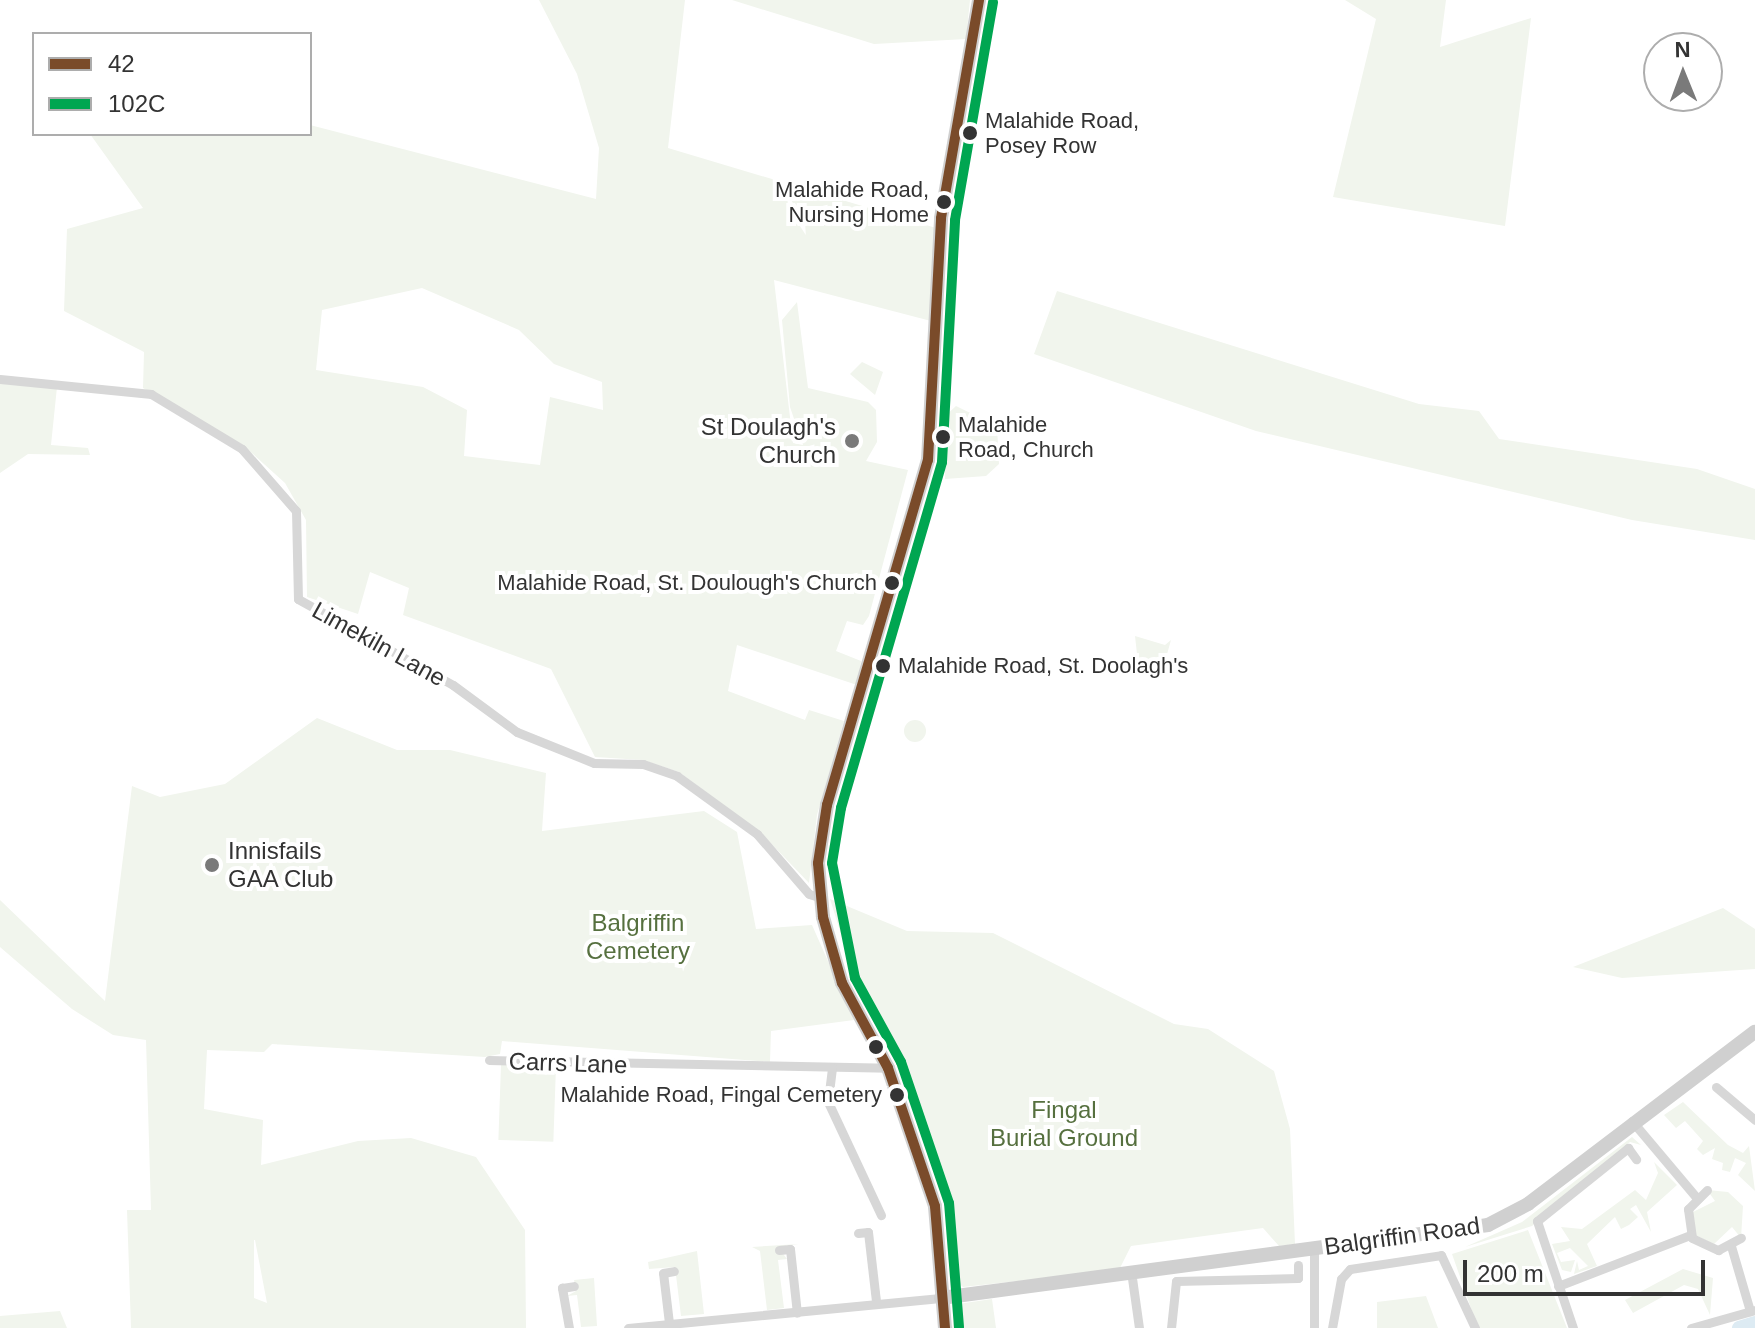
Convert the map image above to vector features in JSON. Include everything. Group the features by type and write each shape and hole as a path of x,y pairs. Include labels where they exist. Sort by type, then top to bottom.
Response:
{"main road":[{"path":"945,1328 935,1206 888,1068 842,983 819,897 827,805 928,460 941,218 979,0"},
{"name":"Balgriffin Road","path":"941,1298 1488,1225 1528,1204 1632,1121 1755,1032"}],"street":[{"name":"Limekiln Lane","path":"0,379 151,394 242,449 296,511 298,599 453,685 517,732 594,763 643,764 677,776 757,834 809,894 819,897"},
{"name":"Carrs Lane","path":"489,1060 888,1068"},
{"path":"832,1068 828,1102 881,1215"},
{"path":"1716,1087 1755,1120"},
{"path":"1632,1121 1696,1197"},
{"path":"1573,1328 1537,1221 1628,1148 1636,1159"},
{"path":"1707,1190 1696,1197 1686,1219 1690,1235 1708,1249 1731,1246 1741,1238"},
{"path":"858,1233 868,1232 876,1301"},
{"path":"1558,1286 1690,1235"},
{"path":"1691,1328 1752,1310 1731,1246"},
{"path":"779,1250 790,1249 797,1313"},
{"path":"1314,1249 1314,1328"},
{"path":"1332,1328 1341,1279 1350,1269 1441,1255 1475,1328"},
{"path":"1171,1328 1176,1281 1298,1278 1298,1265"},
{"path":"669,1323 663,1273 674,1271"},
{"path":"1131,1271 1139,1328"},
{"path":"569,1328 562,1288 574,1286"},
{"path":"628,1328 797,1313 876,1301 941,1298"}],"green space":[{"path":"539,0 685,0 668,148 936,228 931,321 774,280 793,443 803,445 790,407 782,320 797,302 808,388 868,402 876,410 877,442 866,461 908,470 869,616 863,625 847,621 836,651 861,661 857,685 737,645 728,691 805,720 809,710 844,721 817,815 809,883 759,831 679,772 643,760 595,757 551,669 403,615 409,588 370,572 358,614 307,597 306,520 285,483 243,445 143,388 144,352 64,311 67,229 143,208 91,136 312,136 312,126 596,199 599,148 577,74","holes":["422,288 519,330 554,364 602,382 603,410 550,397 540,465 464,456 467,410 423,387 316,370 322,310"]},
{"path":"732,0 970,0 966,39 874,44"},
{"path":"1345,0 1446,0 1440,47 1531,18 1505,226 1333,197 1376,19"},
{"path":"1057,291 1419,404 1479,411 1499,439 1697,469 1755,489 1755,540 1632,520 1256,431 1034,354"},
{"path":"862,362 883,372 875,395 850,374"},
{"path":"0,382 57,387 51,445 88,448 90,455 28,454 0,473"},
{"path":"956,406 997,426 999,464 986,476 945,479 944,417"},
{"path":"1135,636 1165,645 1171,640 1164,665 1138,663"},
{"name":"Balgriffin Cemetery","path":"317,718 397,750 450,750 546,773 542,831 704,811 737,832 756,929 812,925 854,1020 771,1031 770,1062 502,1041 500,1054 485,1057 272,1044 264,1052 207,1050 204,1109 263,1120 261,1165 358,1141 411,1138 476,1157 525,1230 526,1328 131,1328 127,1210 151,1210 146,1040 113,1035 72,1009 0,947 0,900 105,1001 132,786 160,797 225,784","holes":["255,1240 267,1303 254,1298"]},
{"path":"911,720 919,720 926,731 919,742 911,742 904,735 904,727"},
{"name":"Fingal Burial Ground","path":"830,899 907,931 993,933 1174,1024 1208,1029 1274,1071 1290,1129 1295,1244 1279,1246 1263,1228 1131,1246 1119,1270 963,1287 952,1277 949,1220 899,1065 863,1004"},
{"path":"1723,908 1755,929 1755,969 1622,978 1573,967"},
{"path":"501,1065 556,1067 553,1142 498,1140"},
{"path":"1683,1102 1728,1145 1743,1153 1749,1146 1755,1191 1738,1175 1746,1163 1735,1158 1730,1172 1722,1170 1723,1163 1712,1159 1715,1148 1703,1155 1697,1149 1703,1141 1685,1121 1676,1128 1664,1115"},
{"path":"1632,1137 1641,1145 1630,1142 1532,1226 1465,1247 1522,1222"},
{"path":"1654,1162 1677,1185 1647,1212 1651,1232 1636,1205 1630,1209 1638,1217 1629,1225 1621,1229 1615,1217 1587,1244 1597,1266 1574,1274 1577,1261 1579,1270 1588,1266 1570,1248 1557,1253 1561,1262 1575,1260 1571,1272 1562,1270 1552,1244 1570,1241 1561,1227 1582,1229 1635,1190 1646,1200 1658,1173"},
{"path":"1707,1190 1728,1192 1743,1206 1741,1238 1732,1227 1714,1244 1693,1234 1693,1212 1715,1201"},
{"path":"1528,1230 1567,1328 1478,1328 1452,1254"},
{"path":"799,1244 778,1247 787,1259 778,1260 784,1308 767,1310 760,1251 752,1247"},
{"path":"697,1251 704,1314 681,1316 675,1267 649,1269 648,1262"},
{"path":"1683,1269 1713,1278 1710,1315 1698,1289 1684,1285 1633,1313 1625,1300"},
{"path":"594,1278 597,1326 581,1327 577,1295 567,1296 576,1291 574,1280"},
{"path":"1426,1296 1438,1328 1377,1328 1377,1302"},
{"path":"992,1299 996,1328 952,1328 958,1304"},
{"path":"60,1311 67,1328 0,1328 0,1316"}],"waterway":[{"path":"1739,1328 1755,1323"}],"transit line":[{"name":"42","path":"945,1328 935,1206 888,1068 842,983 823,917 818,863 827,805 928,460 941,218 979,0"},
{"name":"102C","path":"959,1327 949,1203 901,1062 855,978 832,863 841,808 942,462 955,220 993,2"}],"place":[{"name":"Malahide Road, Posey Row","path":"970,133"},
{"name":"Malahide Road, Nursing Home","path":"944,202"},
{"name":"Malahide Road, Church","path":"943,437"},
{"name":"St Doulagh's Church","path":"852,441"},
{"name":"Malahide Road, St. Doulough's Church","path":"892,583"},
{"name":"Malahide Road, St. Doolagh's","path":"883,666"},
{"name":"Innisfails GAA Club","path":"212,865"},
{"name":"Malahide Road, Fingal Cemetery","path":"897,1095"}]}
